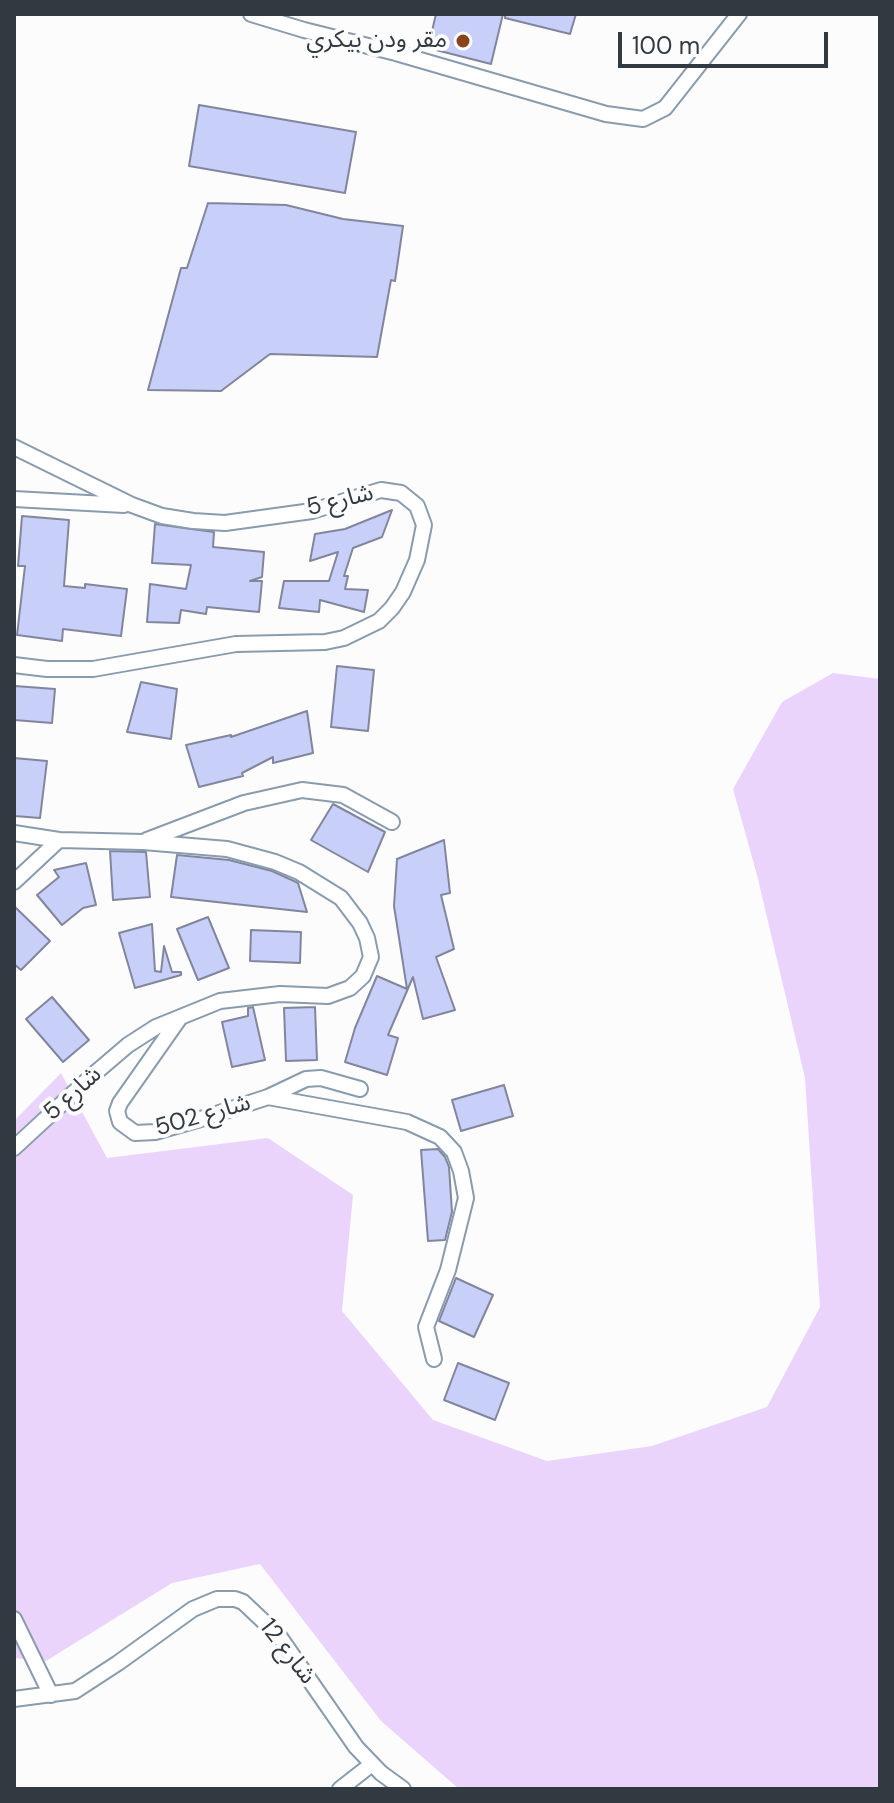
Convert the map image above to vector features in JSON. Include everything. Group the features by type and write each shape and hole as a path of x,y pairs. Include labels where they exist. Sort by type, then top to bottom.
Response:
{"street":[{"path":"251,14 627,119 643,119 665,108 739,14"},
{"name":"شارع 5","path":"14,447 132,505 162,516 225,523 312,511 381,490 401,493 409,499 417,506 424,525 417,560 392,608 379,621 344,638 325,642 236,644 93,669 14,665"},
{"path":"14,499 132,505"},
{"path":"143,842 244,803 302,790 343,795 392,822"},
{"name":"شارع 5","path":"14,833 59,840 143,842 227,849 254,856 299,872 341,898 351,908 367,938 371,957 367,969 350,988 328,996 280,994 220,1001 156,1027 128,1045 14,1148"},
{"path":"14,882 59,840"},
{"name":"شارع 502","path":"179,1018 120,1103 118,1117 127,1129 141,1134 155,1132 268,1097 306,1079 321,1078 360,1089"},
{"path":"268,1097 407,1122 440,1137 454,1152 466,1198 448,1270 426,1327 434,1359"},
{"name":"شارع 12","path":"14,1699 75,1691 193,1609 217,1599 235,1599 243,1602 279,1636 356,1747 403,1789"},
{"path":"14,1619 51,1695"},
{"path":"340,1789 372,1764"}],"shaded area":[{"path":"833,673 880,679 880,1789 459,1789 381,1721 260,1564 172,1583 46,1661 14,1658 14,1121 61,1073 107,1158 268,1138 353,1195 342,1311 433,1420 547,1461 652,1446 767,1407 820,1307 805,1078 757,875 733,789 782,702"}],"building":[{"name":"مقر ودن بيكري","path":"436,14 503,14 491,64 428,48"},
{"path":"505,14 576,14 570,34 505,18"},
{"path":"199,105 356,132 345,193 189,166"},
{"path":"208,203 286,205 343,219 403,226 395,281 391,280 377,357 270,354 221,391 148,390 181,268 187,268"},
{"path":"392,510 382,537 353,548 344,576 348,576 345,589 368,590 364,612 320,600 319,612 279,608 284,581 329,581 338,552 310,561 315,534 345,529"},
{"path":"22,516 69,520 64,586 85,588 85,584 127,589 121,636 63,629 62,641 17,635 25,566 18,566"},
{"path":"155,524 214,532 213,547 264,552 262,577 250,581 262,581 259,612 207,607 206,614 181,610 179,623 147,622 150,584 186,589 191,565 152,563"},
{"path":"337,666 374,670 368,731 331,727"},
{"path":"141,682 177,689 171,739 127,732"},
{"path":"15,686 55,689 52,723 14,720"},
{"path":"307,711 313,753 273,763 273,757 242,773 243,776 199,787 186,745 231,737"},
{"path":"14,758 47,761 40,818 14,816"},
{"path":"333,804 385,832 368,872 311,840"},
{"path":"444,840 450,893 441,895 454,949 436,957 455,1010 423,1019 413,977 388,1035 398,1038 387,1075 345,1062 355,1028 377,976 407,989 394,906 397,859"},
{"path":"110,851 146,852 150,897 113,900"},
{"path":"177,855 229,860 272,871 298,883 307,912 171,897"},
{"path":"86,863 96,905 83,908 62,925 37,895 59,877 54,870"},
{"path":"14,906 50,941 21,970 14,964"},
{"path":"208,917 229,968 198,980 177,929"},
{"path":"152,924 155,971 161,972 164,946 172,972 181,972 181,975 135,988 119,933"},
{"path":"251,930 301,932 300,963 250,961"},
{"path":"52,997 89,1040 63,1062 26,1019"},
{"path":"253,1007 265,1060 232,1067 222,1022 248,1016 248,1008"},
{"path":"315,1007 317,1060 286,1061 284,1008"},
{"path":"504,1085 513,1116 461,1131 452,1100"},
{"path":"438,1149 449,1167 452,1212 445,1240 428,1241 421,1150"},
{"path":"456,1278 493,1295 474,1337 439,1321"},
{"path":"458,1363 509,1383 495,1420 444,1400"}],"place":[{"name":"مقر ودن بيكري","path":"463,41"}]}
